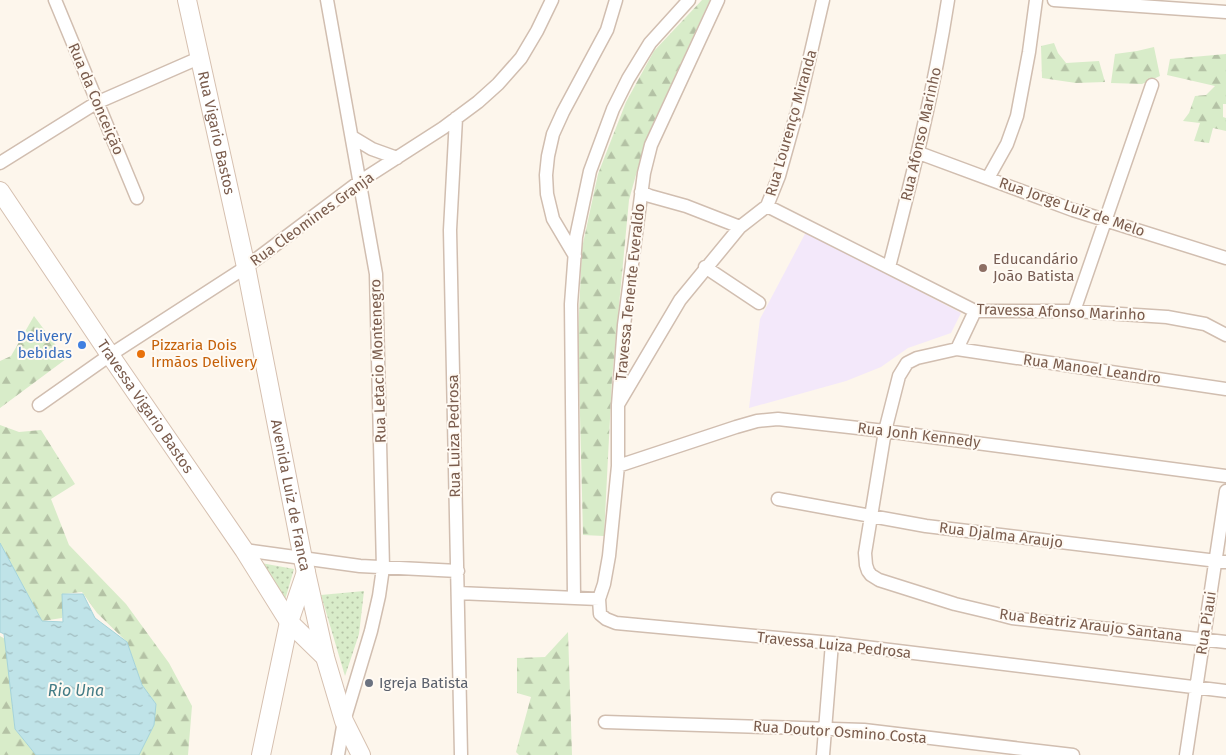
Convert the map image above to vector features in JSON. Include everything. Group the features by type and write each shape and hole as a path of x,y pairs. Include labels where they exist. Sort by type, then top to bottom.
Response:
{"main road":[{"name":"Rua Vigario Bastos","path":"187,0 246,267"},
{"name":"Travessa Vigario Bastos","path":"0,191 244,550 289,622 326,658"},
{"name":"Avenida Luiz de Franca","path":"246,267 304,565 326,658 344,721 361,755"},
{"path":"261,755 289,622 304,565"}],"street":[{"name":"Rua da Conceição","path":"55,0 96,103 137,198"},
{"name":"Rua Letacio Montenegro","path":"327,0 376,274 383,568 371,631 344,721"},
{"name":"Rua Cleomines Granja","path":"40,405 110,355 246,267 359,182 443,128 478,102 498,84 520,58 537,31 552,0"},
{"path":"575,256 553,219 546,194 548,156 553,134 562,112 607,30 616,0"},
{"path":"574,598 571,304 576,237 590,171 613,109 628,79 650,43 689,0"},
{"name":"Travessa Tenente Everaldo","path":"599,599 609,556 618,466 618,405 624,325 644,173 651,145 718,0"},
{"name":"Rua Lourenço Miranda","path":"618,405 680,300 740,226 767,206 798,108 823,0"},
{"name":"Rua Afonso Marinho","path":"889,266 919,153 940,55 948,0"},
{"path":"988,178 1018,116 1030,52 1036,0"},
{"path":"1054,0 1136,2 1226,12"},
{"path":"0,163 96,103 200,58"},
{"path":"1074,311 1152,85"},
{"name":"Rua Luiza Pedrosa","path":"456,118 450,230 461,755"},
{"path":"352,137 377,151 397,158"},
{"name":"Rua Jorge Luiz de Melo","path":"919,153 1073,210 1226,258"},
{"path":"641,192 740,226"},
{"name":"Travessa Afonso Marinho","path":"767,206 975,311 1074,311 1167,317 1195,321 1226,334"},
{"path":"705,267 759,303"},
{"path":"871,516 885,431 899,376 907,363 917,358 957,349 975,311"},
{"name":"Rua Manoel Leandro","path":"957,349 1226,389"},
{"name":"Rua Jonh Kennedy","path":"618,466 757,421 778,419 885,431 1226,476"},
{"name":"Rua Piaui","path":"1186,755 1203,639 1221,561 1226,491"},
{"name":"Rua Djalma Araujo","path":"778,499 926,526 1221,561"},
{"name":"Rua Beatriz Araujo Santana","path":"871,516 865,553 866,565 872,575 879,580 929,596 1012,618 1226,642"},
{"path":"244,550 304,565 458,571"},
{"path":"458,593 599,599"},
{"name":"Travessa Luiza Pedrosa","path":"599,599 600,614 606,620 616,623 832,643 1226,691"},
{"path":"823,755 832,643"},
{"path":"338,755 344,721"},
{"name":"Rua Doutor Osmino Costa","path":"606,722 824,728 930,737 1073,755"}],"shaded area":[{"path":"806,232 961,313 951,333 908,348 881,367 846,381 749,408 760,319"}],"green space":[{"path":"702,0 710,0 646,139 629,200 612,379 604,536 583,535 578,335 582,248 598,174 626,102 654,51"},
{"path":"1054,43 1058,53 1066,63 1099,61 1105,82 1076,83 1042,78 1041,46"},
{"path":"1154,47 1160,76 1142,84 1111,83 1115,54"},
{"path":"1226,54 1226,104 1223,104 1223,117 1226,118 1226,131 1213,128 1209,143 1194,141 1200,123 1183,121 1189,113 1195,96 1206,95 1215,86 1167,75 1170,59"},
{"path":"34,316 66,359 0,408 0,361 11,356"},
{"path":"0,425 19,432 41,430 75,484 51,499 69,545 126,604 169,663 192,706 188,755 137,755 156,704 142,685 127,642 97,613 82,592 63,594 62,618 42,621 0,543"},
{"path":"261,563 294,569 285,600"},
{"path":"364,591 359,634 345,676 321,595"},
{"path":"568,632 572,755 519,755 516,752 531,697 517,693 517,658 545,657"},
{"path":"0,636 5,639 15,729 36,755 0,755"}],"water":[{"name":"Rio Una","path":"0,543 42,621 63,622 62,594 83,594 95,618 127,642 142,685 156,704 154,725 139,755 36,755 15,729 4,634 0,632"}],"place":[{"name":"Educandário João Batista","path":"983,268"},
{"name":"Delivery bebidas","path":"82,345"},
{"name":"Pizzaria Dois Irmãos Delivery","path":"141,354"},
{"name":"Igreja Batista","path":"369,683"}]}
